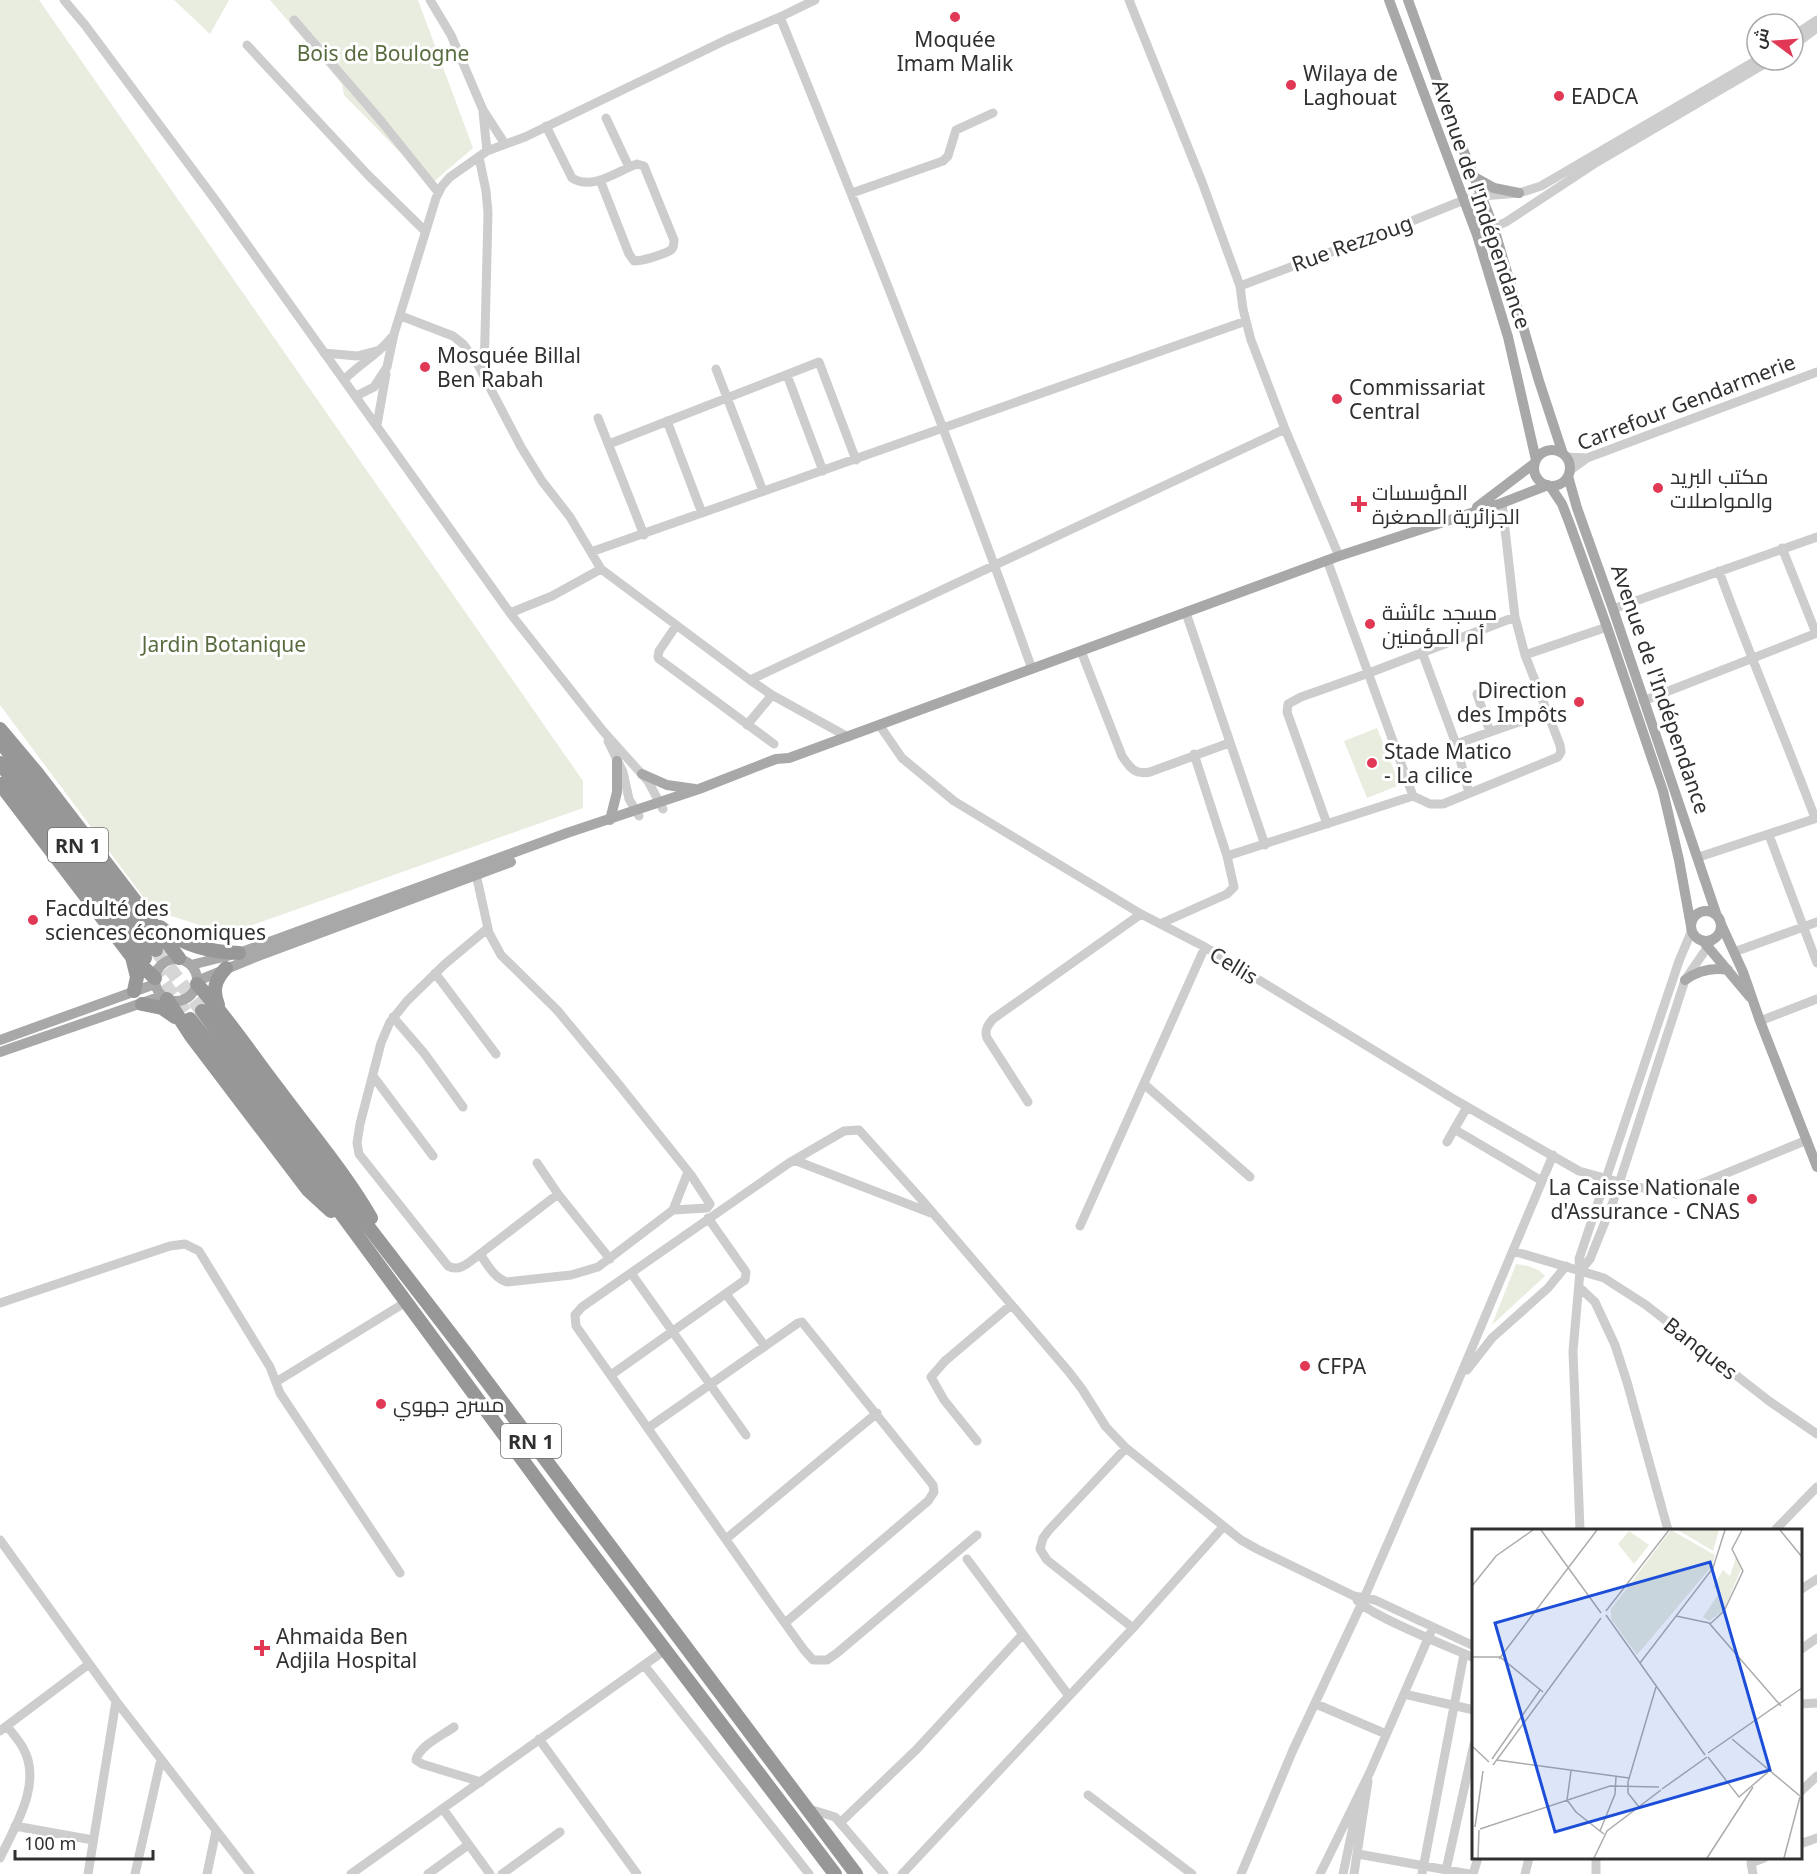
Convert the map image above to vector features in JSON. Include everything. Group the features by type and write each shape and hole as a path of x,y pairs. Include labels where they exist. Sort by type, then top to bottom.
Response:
{"highway":[{"path":"0,729 185,962"},
{"name":"RN 1","path":"0,741 144,955"},
{"name":"RN 1","path":"0,763 144,955"},
{"path":"0,784 144,955 155,981"},
{"path":"147,917 185,943 219,952 239,953"},
{"path":"134,991 144,955"},
{"path":"220,1010 214,996 215,984 216,979 226,968"},
{"path":"197,982 357,1195 380,1234 384,1247"},
{"path":"165,998 186,1020"},
{"path":"142,1004 162,1008 186,1020"},
{"name":"RN 1","path":"202,1011 464,1351 856,1874"},
{"name":"RN 1","path":"186,1020 295,1151 665,1650 835,1874"}],"main road":[{"name":"Avenue de l'Indépendance","path":"1389,0 1477,235 1508,337 1535,461"},
{"path":"1408,0 1494,228 1539,381 1565,455"},
{"path":"1414,68 1431,61"},
{"path":"1435,122 1450,116"},
{"path":"1473,176 1494,188 1519,193"},
{"name":"Carrefour Gendarmerie","path":"1472,511 1560,483 1568,474 1565,455 1559,451 1543,452 1535,461"},
{"path":"1535,461 1536,475 1543,483 1549,485"},
{"path":"662,806 776,759 789,758 880,726 1327,560 1472,511 1535,461"},
{"name":"Avenue de l'Indépendance","path":"1568,474 1576,508 1613,609 1719,920 1734,952 1813,1152"},
{"name":"Avenue de l'Indépendance","path":"1549,485 1562,504 1569,522 1662,790 1679,860 1691,928"},
{"path":"165,998 155,981 159,967 168,960 185,962 239,953 610,819 662,806 779,766 789,758"},
{"path":"610,819 617,792 618,761"},
{"path":"642,774 667,785 699,789"},
{"path":"197,982 226,968 638,813"},
{"path":"1708,911 1719,920 1719,933 1708,942 1696,937 1691,928 1692,921 1699,913 1708,911"},
{"name":"Avenue de l'Indépendance","path":"1708,942 1755,1005"},
{"path":"0,1052 142,1004 165,998 174,1001 186,999 195,990 197,982 196,972 185,962"},
{"path":"1685,980 1693,974 1710,968 1728,970"},
{"path":"0,1040 134,991 155,981"}],"street":[{"path":"64,0 216,201 510,613 603,731 642,774 662,806"},
{"path":"432,0 451,35 483,110 505,144"},
{"path":"377,425 394,334 438,192 450,177 483,154 525,137 726,40 815,0"},
{"path":"1129,0 1202,182 1240,286 1251,340 1285,429 1339,556"},
{"path":"780,17 944,428 1032,669"},
{"path":"294,20 381,121 438,192"},
{"path":"248,45 368,176 425,231"},
{"name":"Rue Rezzoug","path":"1240,286 1464,200 1519,193 1541,186 1745,67"},
{"path":"1477,235 1516,217 1597,162 1751,72"},
{"path":"483,110 483,154 488,213 484,377"},
{"path":"852,193 943,160 948,156 956,129 993,113"},
{"path":"606,118 629,167"},
{"path":"546,126 572,178 579,182 588,183 600,180 637,164 644,166 674,240 671,250 646,260 634,261 629,254 600,180"},
{"path":"400,316 453,336 463,344 484,377 520,447 542,481 570,517 601,570 750,680 848,737"},
{"path":"591,552 645,535 763,491 1246,321"},
{"path":"344,380 383,348 394,334"},
{"path":"324,353 357,356 383,348"},
{"path":"609,444 819,362 856,460"},
{"path":"356,396 374,387 387,367"},
{"path":"716,369 763,491"},
{"name":"Carrefour Gendarmerie","path":"1568,474 1587,458 1817,372"},
{"path":"787,375 823,471"},
{"path":"598,418 645,535"},
{"path":"668,421 702,513"},
{"path":"750,680 1285,429"},
{"path":"1565,455 1587,458"},
{"path":"1227,856 1413,796 1436,805 1558,757 1561,752 1560,745 1526,656 1515,617 1502,503"},
{"path":"1613,609 1817,537"},
{"path":"1643,700 1816,633 1782,548"},
{"path":"1327,560 1413,796"},
{"path":"510,613 552,596 601,570"},
{"path":"1699,857 1816,818 1719,571"},
{"path":"1186,613 1265,845"},
{"path":"1327,824 1286,708 1290,701 1369,674 1515,617"},
{"path":"676,626 659,651 659,659 774,744"},
{"path":"1526,656 1607,627"},
{"path":"1081,651 1122,756 1132,770 1137,773 1150,772 1229,742"},
{"path":"1422,652 1456,744 1469,793"},
{"path":"747,725 772,694"},
{"path":"1477,694 1490,732"},
{"path":"1456,744 1547,712"},
{"name":"Cellis","path":"880,726 902,758 954,801 1141,914 1205,947 1467,1107 1579,1171 1676,1194 1813,1152"},
{"path":"603,731 623,772 627,794 638,813"},
{"path":"1162,923 1233,890 1234,886 1227,856 1194,754"},
{"path":"1769,835 1817,963"},
{"path":"476,874 488,928 501,955 556,1010 616,1080 704,1193 709,1206 673,1210"},
{"path":"1028,1102 987,1038 985,1031 988,1026 993,1019 1141,914"},
{"path":"1734,952 1817,922"},
{"path":"488,928 435,973 393,1017 385,1030 357,1136 359,1154 448,1266 452,1268 459,1269 558,1194"},
{"path":"1580,1529 1574,1351 1580,1271 1578,1258 1691,928"},
{"path":"1580,1271 1590,1259 1595,1248 1619,1182 1685,980 1708,942"},
{"path":"1080,1226 1205,947"},
{"path":"435,973 496,1054"},
{"path":"1760,1021 1816,1003"},
{"path":"393,1017 424,1053 463,1107"},
{"path":"373,1076 433,1156"},
{"path":"1144,1084 1250,1177"},
{"path":"1447,1142 1467,1107"},
{"path":"1454,1129 1542,1181"},
{"path":"977,1535 827,1660 819,1661 808,1656 576,1326 574,1319 576,1312 794,1160 844,1131 859,1130 934,1214 1082,1389 1106,1427 1126,1448 1223,1527 1257,1549 1354,1596 1428,1638 1469,1656 1453,1706 1422,1870"},
{"path":"1241,1874 1293,1750 1363,1601 1553,1155"},
{"path":"794,1160 934,1214"},
{"path":"537,1163 558,1194 610,1259"},
{"path":"480,1254 494,1274 500,1280 507,1282 571,1275 598,1267 673,1210 688,1172"},
{"path":"611,1376 746,1280 746,1272 708,1218"},
{"path":"0,1303 177,1244 185,1244 199,1251 270,1367 280,1393 400,1573"},
{"name":"Banques","path":"1513,1251 1604,1278 1646,1305 1769,1401 1817,1434"},
{"path":"1453,1393 1476,1357 1492,1338 1548,1288 1566,1266"},
{"path":"631,1273 746,1435"},
{"path":"1579,1287 1595,1302 1615,1345 1668,1529"},
{"path":"726,1294 765,1347"},
{"path":"276,1382 406,1302"},
{"path":"977,1441 944,1400 931,1377 945,1361 1011,1305"},
{"path":"648,1428 798,1323 804,1323 933,1485 932,1495 928,1501 785,1623"},
{"path":"726,1539 877,1413"},
{"path":"1126,1448 1049,1530 1043,1538 1040,1550 1056,1568 1133,1628"},
{"path":"1776,1529 1817,1487"},
{"path":"902,1874 1133,1628 1223,1527"},
{"path":"0,1540 116,1701 250,1874"},
{"path":"967,1559 1069,1696"},
{"path":"1803,1588 1817,1579"},
{"path":"1803,1588 1817,1591"},
{"path":"1363,1601 1472,1646"},
{"path":"1324,1873 1432,1628"},
{"path":"841,1822 917,1749 1023,1634"},
{"path":"1802,1648 1817,1638"},
{"path":"1802,1649 1817,1647"},
{"path":"351,1874 665,1650"},
{"path":"0,1858 27,1797 30,1778 28,1761 23,1748 3,1728 89,1664"},
{"path":"644,1665 809,1874"},
{"path":"1404,1694 1472,1710"},
{"path":"88,1874 116,1701"},
{"path":"1802,1704 1817,1703"},
{"path":"1316,1704 1386,1734"},
{"path":"454,1727 418,1754 416,1760 422,1764 481,1782"},
{"path":"539,1739 637,1874"},
{"path":"1446,1870 1469,1790 1472,1756"},
{"path":"135,1874 161,1759"},
{"path":"1354,1874 1370,1772"},
{"path":"1802,1790 1817,1776"},
{"path":"1343,1874 1361,1789"},
{"path":"1088,1795 1192,1874"},
{"path":"806,1808 832,1815 841,1822 884,1874"},
{"path":"443,1809 490,1874"},
{"path":"15,1826 93,1840"},
{"path":"207,1874 216,1831"},
{"path":"502,1874 560,1832"},
{"path":"1802,1843 1817,1839"},
{"path":"428,1874 468,1845"},
{"path":"1358,1854 1422,1870 1446,1870 1471,1874 1477,1859"},
{"path":"1525,1874 1529,1859"},
{"path":"1750,1860 1753,1874"}],"green space":[{"name":"Jardin Botanique","path":"0,0 39,0 583,781 583,808 227,934 153,910 0,705"},
{"path":"174,0 229,0 210,34"},
{"name":"Bois de Boulogne","path":"270,0 418,0 473,148 431,184 344,95 342,84"},
{"name":"Stade Matico - La cilice","path":"1377,728 1400,785 1367,798 1344,741"},
{"path":"1516,1264 1536,1269 1545,1276 1492,1325"}],"tunnel":[{"path":"156,950 202,1011"},
{"path":"152,967 190,1019"}],"place":[{"name":"Moquée Imam Malik","path":"955,17"},
{"name":"Wilaya de Laghouat","path":"1291,85"},
{"name":"EADCA","path":"1559,96"},
{"name":"Mosquée Billal Ben Rabah","path":"425,367"},
{"name":"Commissariat Central","path":"1337,399"},
{"name":"مكتب البريد والمواصلات","path":"1658,488"},
{"name":"المؤسسات الجزائرية المصغرة","path":"1359,504"},
{"name":"مسجد عائشة أم المؤمنين","path":"1370,624"},
{"name":"Direction des Impôts","path":"1579,702"},
{"name":"Stade Matico - La cilice","path":"1372,763"},
{"name":"Facdulté des sciences économiques","path":"33,920"},
{"name":"La Caisse Nationale d'Assurance - CNAS","path":"1752,1199"},
{"name":"CFPA","path":"1305,1366"},
{"name":"مسرح جهوي","path":"381,1404"},
{"name":"Ahmaida Ben Adjila Hospital","path":"262,1648"}]}
